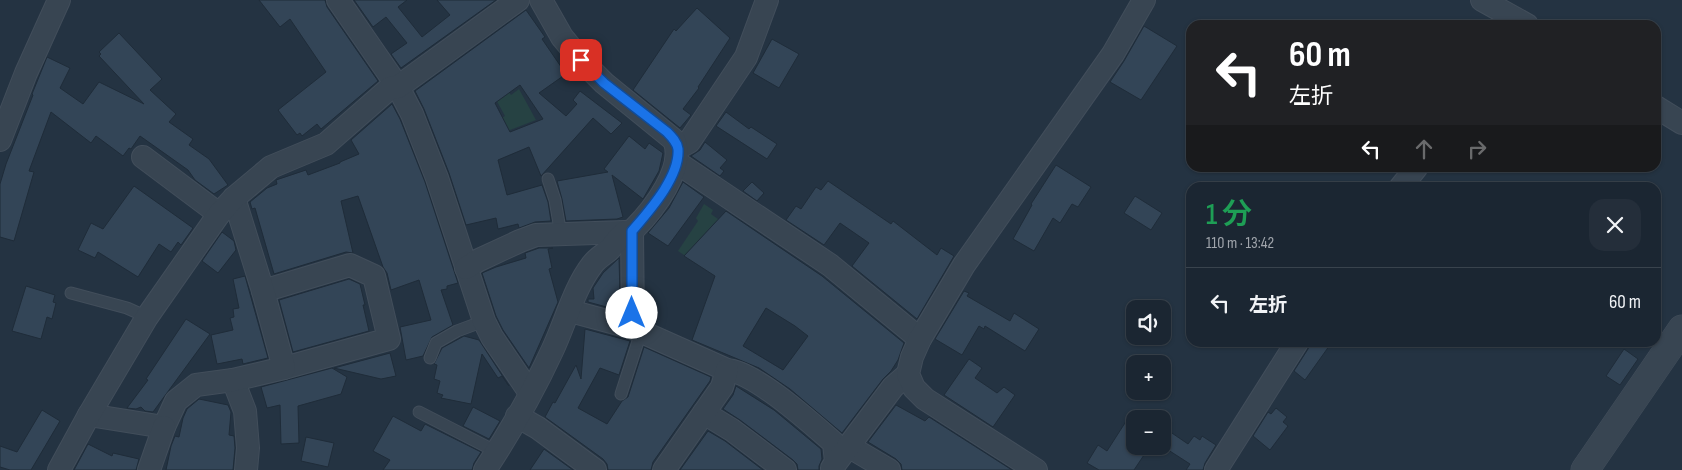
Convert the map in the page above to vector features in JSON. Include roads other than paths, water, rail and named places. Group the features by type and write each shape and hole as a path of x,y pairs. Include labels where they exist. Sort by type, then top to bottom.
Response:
{"street":[{"path":"0,140 26,73 59,0"},
{"path":"338,0 398,86 412,114 437,178 484,321 492,337 530,393"},
{"path":"60,470 89,415 146,317 220,214 234,198 270,167 326,144 390,88 398,86 518,0"},
{"path":"540,0 562,37 581,60 604,83 667,132 674,140 677,155 830,265 920,339"},
{"path":"491,461 552,352 577,291 593,263 629,232 667,186 677,155 689,142 746,58 767,0"},
{"path":"838,459 893,387 908,374 912,357 920,339 964,265 1113,54 1144,0"},
{"path":"1482,0 1518,17"},
{"path":"1661,110 1682,123"},
{"path":"143,157 220,214"},
{"path":"1405,182 1413,172"},
{"path":"234,198 263,291 284,368"},
{"path":"466,268 479,260 536,235 629,232"},
{"path":"629,232 637,330"},
{"path":"150,470 164,427 176,401 196,385 233,380 284,368 388,339 374,276 350,265 263,291"},
{"path":"570,311 637,330 727,370 737,371 767,389 834,442 838,459"},
{"path":"1585,470 1682,329"},
{"path":"1216,470 1294,347"},
{"path":"664,470 722,386 727,370"},
{"path":"908,374 914,388 925,398 1036,470"},
{"path":"233,380 245,411 248,448 246,470"},
{"path":"704,413 732,430 785,470"},
{"path":"89,415 164,427"},
{"path":"517,416 538,428 595,470"},
{"path":"838,459 889,470"}],"lane":[{"path":"548,179 556,200 561,235"},
{"path":"71,292 127,308 146,317"},
{"path":"430,358 436,343 457,331 484,321"},
{"path":"621,394 637,330"},
{"path":"419,412 491,461"}]}
